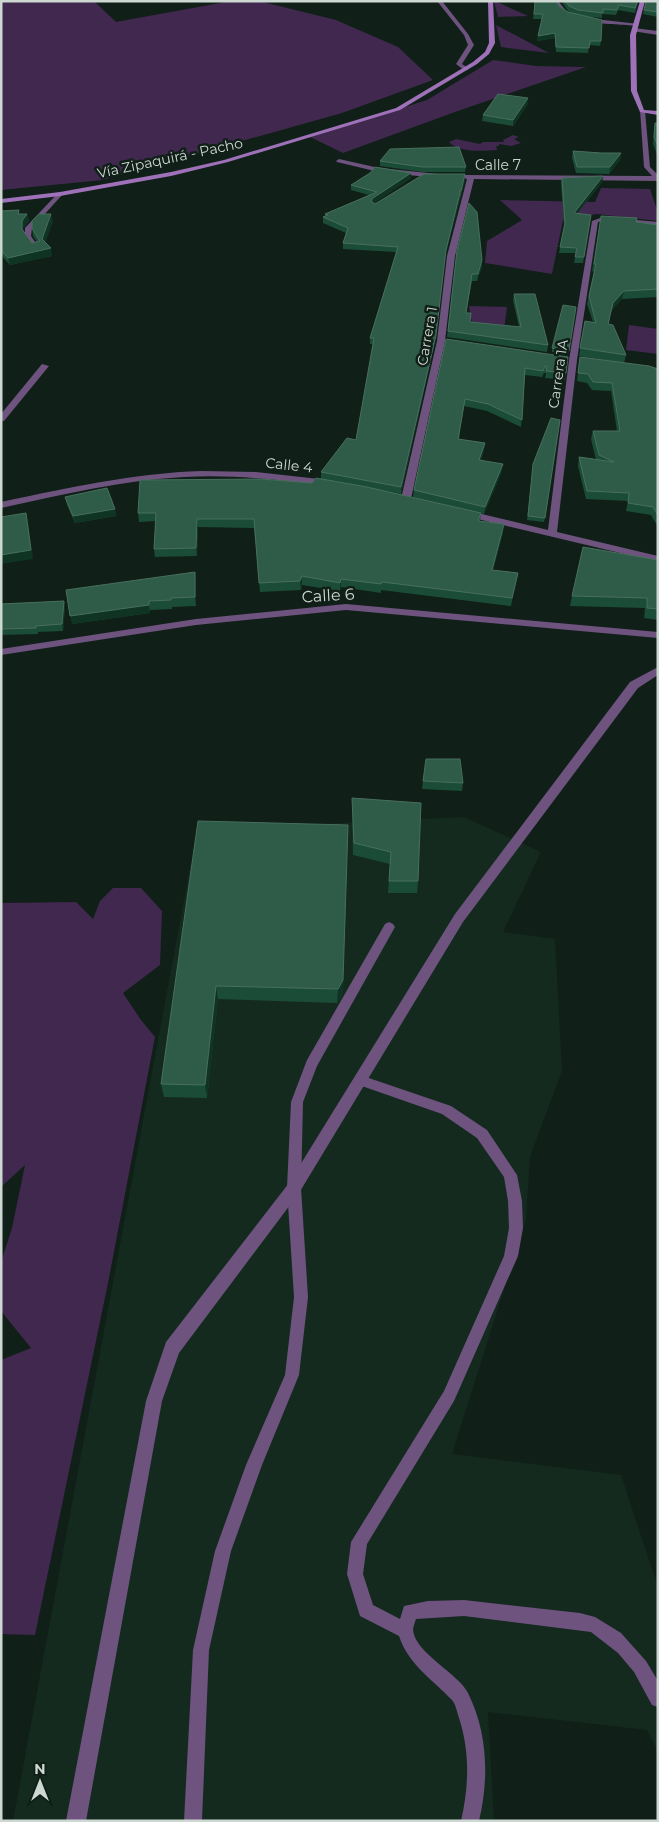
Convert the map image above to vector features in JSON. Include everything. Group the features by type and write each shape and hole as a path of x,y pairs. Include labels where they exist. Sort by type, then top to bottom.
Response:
{"main road":[{"path":"466,69 488,53 492,43 490,1"},
{"path":"643,1 633,35 634,91 642,111 658,113"},
{"name":"Vía Zipaquirá - Pacho","path":"1,201 60,194 171,174 226,161 398,109 466,69"}],"street":[{"path":"439,1 466,34 471,45 459,64 466,69"},
{"path":"557,2 566,13 576,18 635,27 658,33"},
{"path":"642,111 647,167 658,179"},
{"path":"339,161 379,170 422,176 446,176"},
{"path":"414,181 422,176"},
{"name":"Calle 7","path":"454,177 658,179"},
{"name":"Carrera 1","path":"406,499 440,341 452,256 471,177"},
{"path":"35,248 27,238 27,229 32,221 42,214 60,194"},
{"name":"Carrera 1A","path":"552,534 573,360 595,221 603,219 658,224"},
{"path":"440,341 450,342"},
{"path":"564,359 583,362"},
{"name":"Calle 4","path":"1,505 148,478 183,474 220,473 272,476 339,486"},
{"path":"455,511 658,559"},
{"name":"Calle 6","path":"1,652 196,622 346,607 658,635"},
{"path":"76,1821 154,1401 172,1348 294,1188 459,918 634,685 658,670"}],"lane":[{"path":"1,420 45,366"},
{"path":"193,1821 201,1650 223,1551 254,1465 292,1375 301,1297 294,1188 297,1102 311,1064 389,927"},
{"path":"360,1080 446,1110 482,1134 510,1175 515,1201 516,1228 510,1256 449,1396 359,1542 355,1574 366,1610 405,1630"},
{"path":"470,1821 476,1795 475,1739 461,1697 422,1660 410,1645 405,1630 410,1612 428,1608 461,1607 593,1624 617,1639 648,1679 658,1699"}],"shaded area":[{"path":"1,1 94,1 116,22 231,1 259,1 336,20 398,47 433,80 342,113 103,180 1,190"},
{"path":"495,1 528,16 498,17"},
{"path":"496,25 549,53 501,47"},
{"path":"493,60 536,66 586,67 343,153 310,137 427,100"},
{"path":"513,135 519,137 514,139 521,143 511,146 499,144 499,146 496,146 497,150 465,150 449,142 456,139 480,144 483,142 504,142 503,140"},
{"path":"601,188 650,189 658,213 658,221 597,214 563,220 552,274 485,263 487,241 522,220 500,200 595,202"},
{"path":"469,306 507,307 504,330 473,329"},
{"path":"629,325 658,329 658,354 626,350"},
{"path":"464,817 541,852 503,932 555,939 562,1071 530,1157 526,1220 452,1454 621,1475 658,1587 658,1751 647,1730 488,1712 494,1821 13,1821 197,830"},
{"path":"113,888 141,888 162,911 160,965 123,993 155,1037 108,1283 35,1635 1,1634 1,1360 31,1348 1,1311 1,1262 12,1228 25,1165 1,1187 1,903 76,902 93,919 100,901"}],"building":[{"path":"535,1 557,1 559,6 568,12 602,20 601,41 590,41 589,48 556,47 555,33 538,36 543,14 534,14"},
{"path":"565,1 638,1 635,8 619,5 617,10 603,9 603,13 578,10 569,6"},
{"path":"646,1 658,1 658,12 644,10"},
{"path":"498,94 528,98 513,120 483,115"},
{"path":"655,123 658,123 658,146 654,137"},
{"path":"459,147 466,167 422,167 380,161 390,149"},
{"path":"573,151 621,153 610,167 577,167"},
{"path":"375,167 411,173 373,198 371,201 375,204 424,174 465,174 461,191 459,191 446,250 436,335 401,487 321,472 347,438 356,440 374,338 370,338 398,247 343,243 348,228 323,217 328,215 325,214 377,192 351,185 370,173"},
{"path":"603,176 574,213 591,215 584,257 575,257 577,248 560,247 565,223 562,178"},
{"path":"469,203 477,212 482,260 478,274 472,274 466,313 471,313 470,322 521,327 514,294 535,294 548,345 448,331 457,250"},
{"path":"19,210 18,214 27,214 22,221 22,229 32,243 40,241 32,228 32,221 39,214 51,214 42,239 51,248 8,258 1,250 1,211"},
{"path":"601,216 637,218 636,222 658,225 658,289 624,291 613,303 608,324 613,325 626,355 580,348 585,321 596,323 589,296 596,264 594,264"},
{"path":"563,305 576,307 569,351 552,348"},
{"path":"446,339 568,357 566,373 546,371 547,366 545,366 543,371 525,368 522,420 488,404 465,399 458,439 485,443 479,460 503,464 485,507 414,490"},
{"path":"580,357 649,366 658,369 658,515 653,507 628,503 629,493 587,491 579,457 614,462 599,455 593,431 620,431 612,383 593,382 588,374 578,373"},
{"path":"551,418 560,420 545,518 528,516 533,464"},
{"path":"316,478 367,487 481,513 478,521 504,524 492,570 518,573 512,598 382,582 381,584 341,579 340,583 302,576 300,581 259,583 254,519 197,519 196,548 154,549 156,513 138,513 140,480 261,479 312,483"},
{"path":"107,488 115,509 73,516 65,497"},
{"path":"26,513 31,550 1,555 1,517"},
{"path":"583,547 658,560 658,609 647,608 647,598 572,596"},
{"path":"195,572 195,597 149,601 149,605 70,616 66,590"},
{"path":"64,601 62,624 36,626 36,628 1,629 1,604"},
{"path":"426,759 460,759 463,783 423,781"},
{"path":"352,798 421,803 418,881 389,881 391,852 354,843"},
{"path":"198,821 348,825 343,980 338,989 216,986 205,1085 161,1084"}]}
